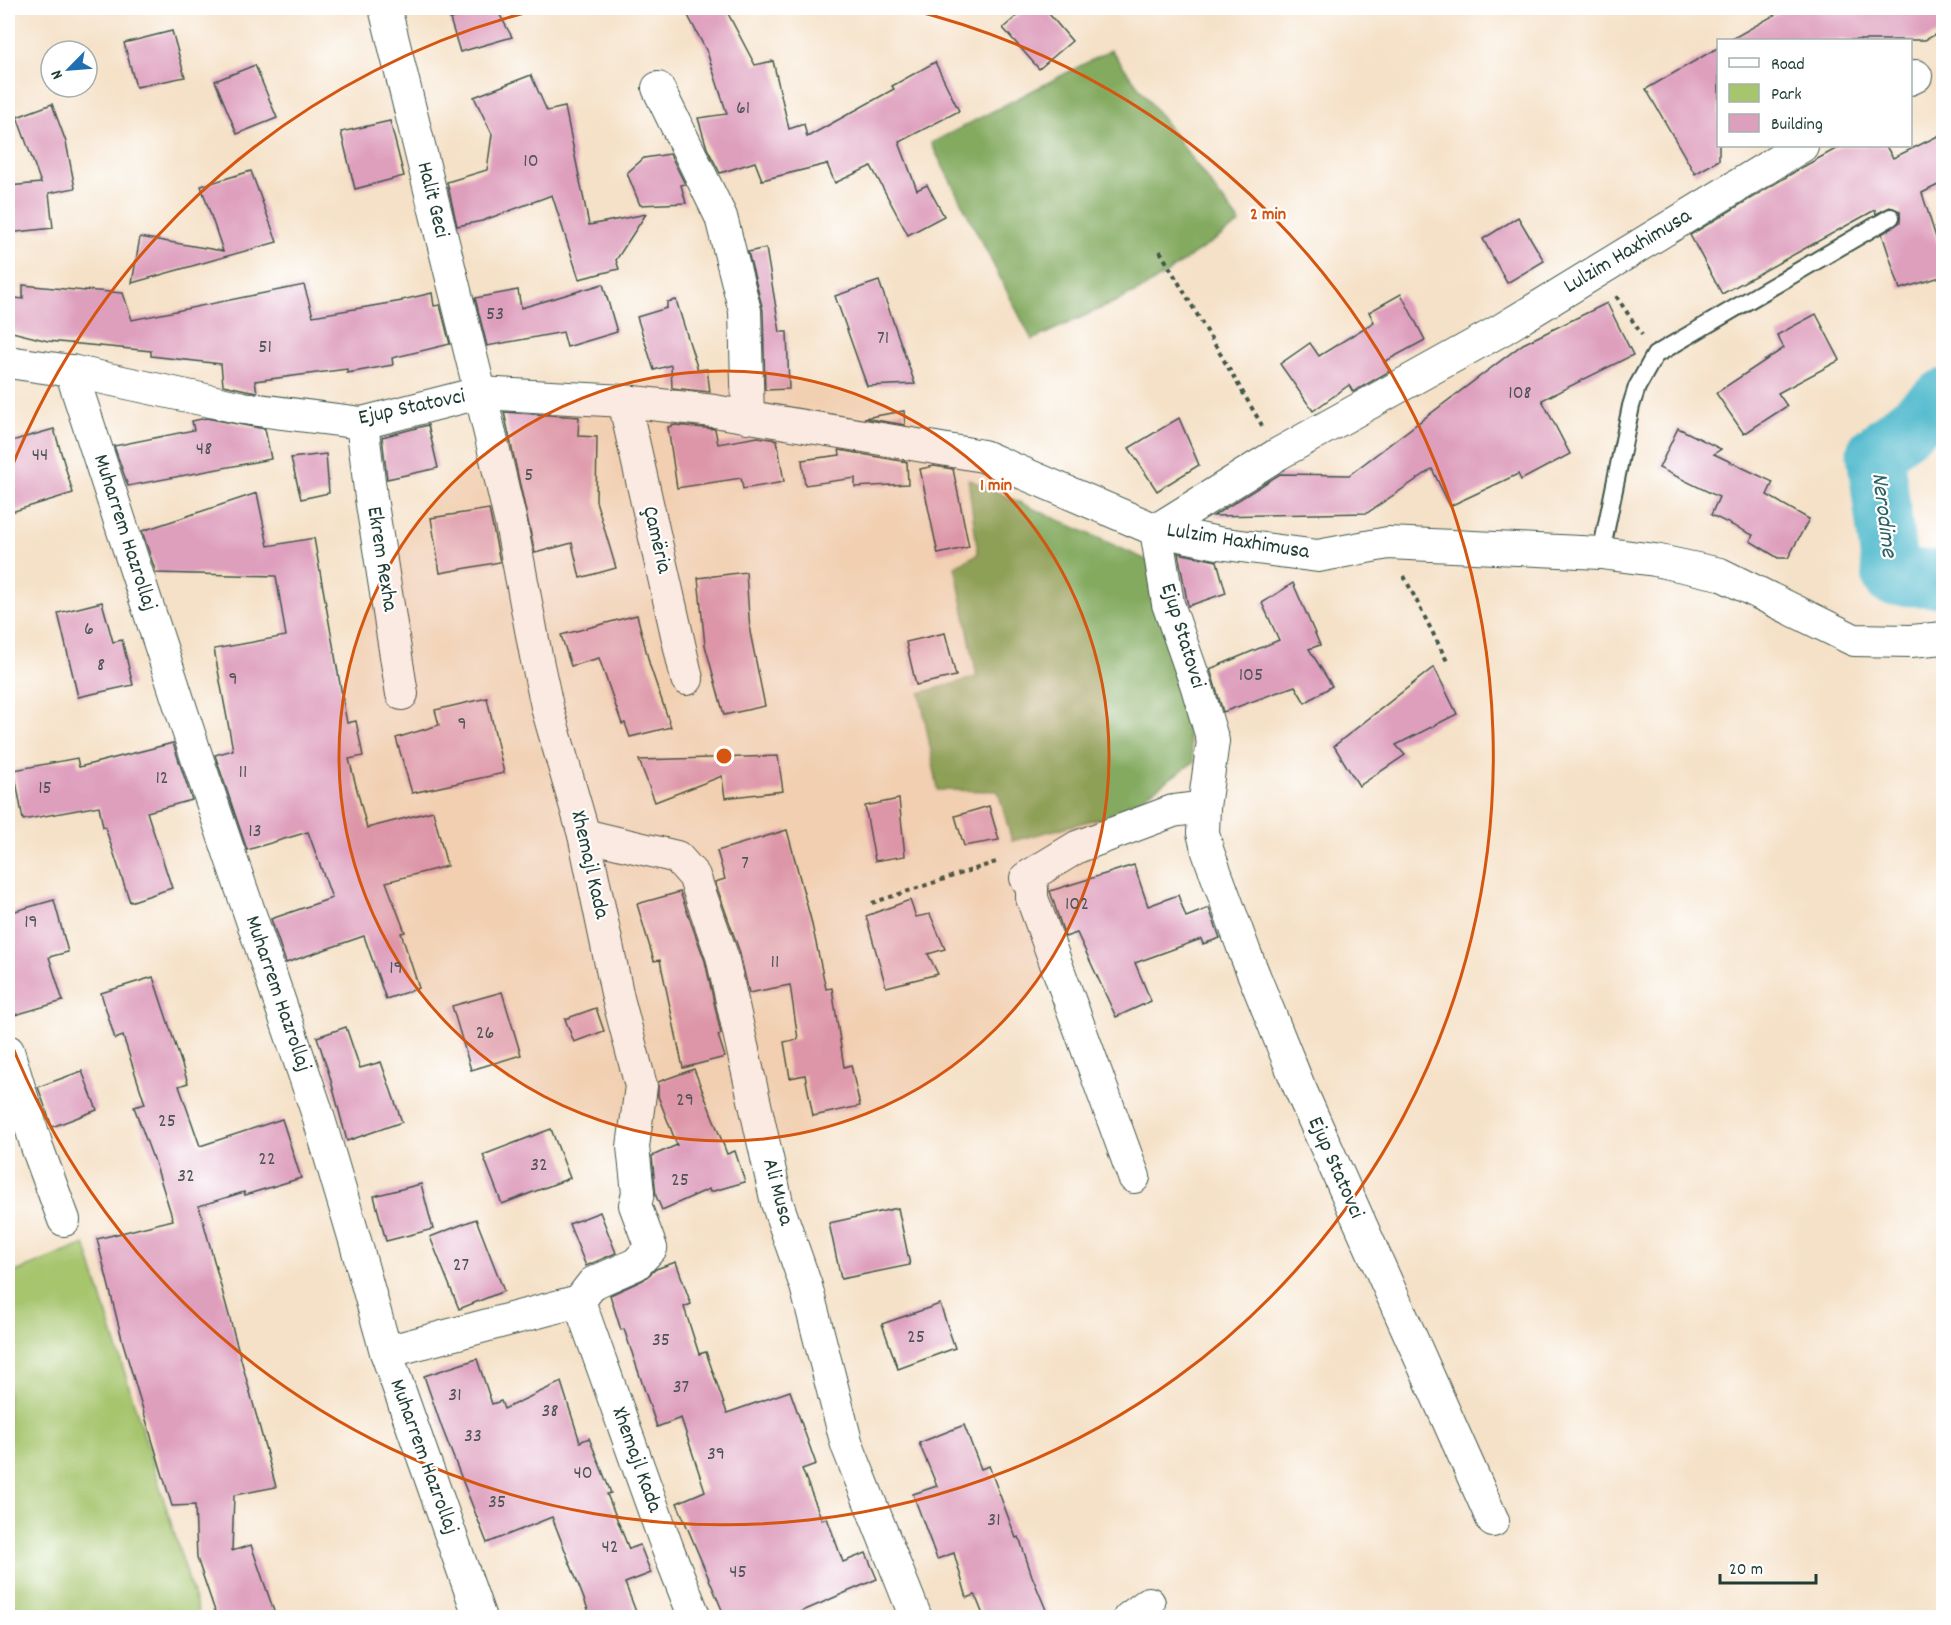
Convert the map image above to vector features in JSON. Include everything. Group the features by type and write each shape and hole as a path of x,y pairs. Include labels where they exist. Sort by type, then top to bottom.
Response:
{"street":[{"name":"Halit Geci","path":"385,8 479,393"},
{"path":"658,88 721,217 745,311 748,417"},
{"name":"Lulzim Haxhimusa","path":"1156,530 1278,454 1501,330 1800,147"},
{"name":"Ejup Statovci","path":"8,362 71,371 243,408 362,423 479,393 624,401 748,417 983,456 1156,530 1168,604 1213,741 1204,807 1203,833 1208,852 1249,964 1326,1148 1492,1521"},
{"name":"Muharrem Hazrollaj","path":"71,371 196,755 316,1109 386,1352 480,1617"},
{"name":"Xhemajl Kada","path":"479,393 511,524 548,711 584,835 618,998 641,1086 633,1147 638,1193 635,1205 651,1248 636,1264 593,1283 579,1301 667,1546 695,1617"},
{"name":"Çamëria","path":"624,401 687,679"},
{"name":"Ekrem Rexha","path":"362,423 371,498 402,694"},
{"name":"Lulzim Haxhimusa","path":"1156,530 1218,543 1317,556 1388,543 1601,553 1655,560 1720,574 1854,640 1911,641 1944,638"},
{"path":"1134,1177 1032,898 1032,888 1026,878 1077,847 1173,811 1204,807"},
{"name":"Ali Musa","path":"584,835 677,857 694,876 722,956 777,1203 806,1286 847,1445 916,1617"},
{"path":"8,1051 37,1147 64,1220"},
{"path":"386,1352 579,1301"}],"lane":[{"path":"1601,553 1631,406 1637,387 1655,355 1891,217"}],"path":[{"path":"1160,251 1278,454"},
{"path":"1599,270 1655,355"},
{"path":"1388,543 1448,663"}],"green space":[{"path":"1111,50 1240,223 1143,289 1032,340 931,143"},
{"path":"968,479 1149,561 1194,762 1120,813 1012,841 998,791 938,790 920,693 977,677 955,566 978,554"},
{"path":"85,1244 200,1617 8,1617 8,1275"}],"building":[{"path":"455,8 496,8 512,37 460,52 450,19 459,17"},
{"path":"684,8 725,8 755,65 773,61 789,129 804,124 807,137 894,89 892,86 935,62 959,111 899,142 917,190 927,185 944,216 908,235 871,166 835,183 827,164 762,180 755,162 720,173 707,148 698,118 727,114 707,52"},
{"path":"1026,8 1044,8 1072,41 1039,69 1003,28"},
{"path":"1787,8 1944,8 1944,30 1925,40 1732,39"},
{"path":"172,31 185,77 136,87 124,43"},
{"path":"1717,48 1719,160 1695,174 1646,89"},
{"path":"255,65 277,118 237,134 215,81"},
{"path":"531,75 547,111 565,107 589,225 646,214 616,260 619,269 579,279 552,195 482,221 457,226 447,182 487,170 492,134 474,97"},
{"path":"52,104 66,142 75,188 49,193 53,228 8,233 8,186 41,183 17,117"},
{"path":"390,121 404,176 355,189 341,132"},
{"path":"1944,133 1944,182 1922,193 1944,263 1944,276 1900,289 1882,234 1900,222 1900,211 1890,207 1876,214 1875,210 1722,294 1690,235 1839,147 1887,147 1893,158"},
{"path":"670,154 685,184 681,185 686,203 640,205 627,173 644,158"},
{"path":"251,171 277,242 132,283 140,237 223,251 201,186"},
{"path":"1518,217 1544,261 1507,283 1483,239"},
{"path":"766,248 780,332 787,332 789,389 765,390 763,310 748,252"},
{"path":"879,281 915,384 867,386 835,296"},
{"path":"603,284 617,332 567,347 563,332 487,346 475,298 518,290 521,308"},
{"path":"23,285 123,293 132,320 304,285 313,316 402,301 432,293 434,306 440,305 450,344 392,358 393,365 347,373 347,369 255,381 257,392 223,385 221,364 151,356 151,351 48,341 8,331 8,297 23,299"},
{"path":"1401,294 1425,340 1384,362 1390,371 1353,392 1349,385 1313,411 1280,364 1310,343 1319,356 1374,322 1369,312"},
{"path":"676,300 698,370 707,369 710,392 672,388 671,365 654,370 637,317 667,308 667,302"},
{"path":"1607,303 1633,355 1542,400 1570,454 1521,480 1518,474 1450,506 1432,469 1367,513 1213,516 1280,474 1349,475 1523,344"},
{"path":"1816,314 1840,360 1778,393 1787,406 1744,434 1716,393 1784,348 1777,335"},
{"path":"904,411 905,425 864,418"},
{"path":"504,412 579,417 578,436 597,437 596,501 616,568 580,578 572,543 535,553"},
{"path":"206,418 265,429 271,459 128,486 114,446 194,430 192,421"},
{"path":"1179,418 1199,465 1157,491 1129,448"},
{"path":"428,425 438,468 387,479 382,437"},
{"path":"675,425 715,429 718,444 758,437 777,440 784,482 743,489 741,478 677,488 668,427"},
{"path":"1678,428 1721,449 1714,454 1773,482 1767,495 1809,519 1788,558 1778,558 1750,541 1753,535 1711,515 1719,497 1659,468"},
{"path":"54,429 73,493 8,513 8,442"},
{"path":"839,450 907,462 908,484 855,487 855,478 805,485 802,460 840,455"},
{"path":"326,454 329,493 301,499 291,458"},
{"path":"934,466 953,469 969,547 938,554 920,469"},
{"path":"257,493 268,546 314,538 347,723 356,721 363,756 349,759 367,828 433,811 447,866 386,882 405,932 401,933 419,988 386,999 364,936 286,963 271,919 332,898 308,832 247,850 215,755 233,750 214,649 286,636 276,576 156,573 142,531"},
{"path":"489,509 500,562 440,573 431,518"},
{"path":"1178,553 1217,561 1226,593 1188,606"},
{"path":"746,572 750,632 765,706 724,715 705,645 698,578"},
{"path":"1293,583 1320,645 1309,649 1332,686 1305,703 1295,686 1223,712 1210,669 1279,640 1262,603"},
{"path":"102,602 113,642 122,640 133,685 78,697 58,613"},
{"path":"637,615 650,666 671,727 630,737 625,723 622,724 599,658 571,666 561,635"},
{"path":"945,633 956,676 916,685 906,642"},
{"path":"1434,667 1457,714 1396,745 1405,755 1359,786 1334,746"},
{"path":"487,698 504,773 412,793 396,738 439,725 435,710"},
{"path":"173,743 192,800 147,812 172,888 130,902 105,827 103,827 99,806 23,820 14,770 77,758 79,767"},
{"path":"778,756 783,791 725,798 722,776 655,802 639,760"},
{"path":"899,799 905,856 875,861 865,806"},
{"path":"989,806 999,840 964,846 955,816"},
{"path":"787,830 811,920 826,989 832,988 844,1067 851,1065 860,1106 813,1116 805,1075 790,1078 784,1042 798,1039 790,985 749,993 739,950 715,882 725,879 717,851"},
{"path":"1134,865 1148,906 1178,895 1186,917 1209,908 1220,938 1203,944 1201,939 1135,963 1151,1001 1116,1017 1077,933 1065,937 1050,891"},
{"path":"680,892 705,961 721,1034 718,1035 725,1057 683,1068 660,960 654,961 637,904"},
{"path":"54,900 68,952 49,957 63,1001 8,1017 8,913"},
{"path":"910,900 916,917 930,914 945,949 928,954 938,974 886,987 866,916"},
{"path":"153,977 188,1083 179,1086 200,1146 282,1119 301,1178 199,1206 276,1487 234,1495 232,1551 251,1545 276,1617 217,1617 197,1558 195,1505 172,1506 123,1343 97,1239 173,1220 153,1156 134,1107 145,1104 123,1036 115,1039 101,993"},
{"path":"502,992 521,1055 471,1070 452,1006"},
{"path":"596,1008 604,1031 574,1042 565,1019"},
{"path":"346,1027 360,1068 381,1062 402,1122 347,1141 317,1037"},
{"path":"694,1069 727,1154 735,1151 745,1182 710,1192 709,1189 662,1210 656,1196 652,1156 677,1145 658,1096 658,1082"},
{"path":"82,1071 97,1110 52,1127 38,1087"},
{"path":"551,1129 570,1178 502,1204 483,1155"},
{"path":"421,1184 433,1229 386,1241 374,1196"},
{"path":"898,1208 910,1265 841,1279 829,1223"},
{"path":"600,1212 616,1253 586,1266 569,1224"},
{"path":"476,1219 504,1291 459,1309 430,1237"},
{"path":"676,1262 691,1304 684,1307 699,1354 706,1352 727,1413 790,1391 816,1464 802,1469 822,1520 827,1518 843,1562 866,1553 877,1579 789,1617 725,1617 677,1503 705,1491 681,1418 657,1427 610,1295 643,1280 656,1269"},
{"path":"940,1304 955,1348 898,1369 882,1324"},
{"path":"477,1359 492,1404 501,1401 504,1409 561,1382 580,1442 589,1438 611,1493 607,1494 629,1549 640,1545 651,1573 625,1583 638,1617 591,1617 552,1517 487,1543 424,1376"},
{"path":"964,1425 981,1469 989,1466 1049,1617 984,1617 975,1595 967,1598 954,1553 937,1559 913,1494 937,1486 919,1443"}],"waterway":[{"name":"Nerodime","path":"1944,397 1875,453 1891,577 1944,579"}]}
